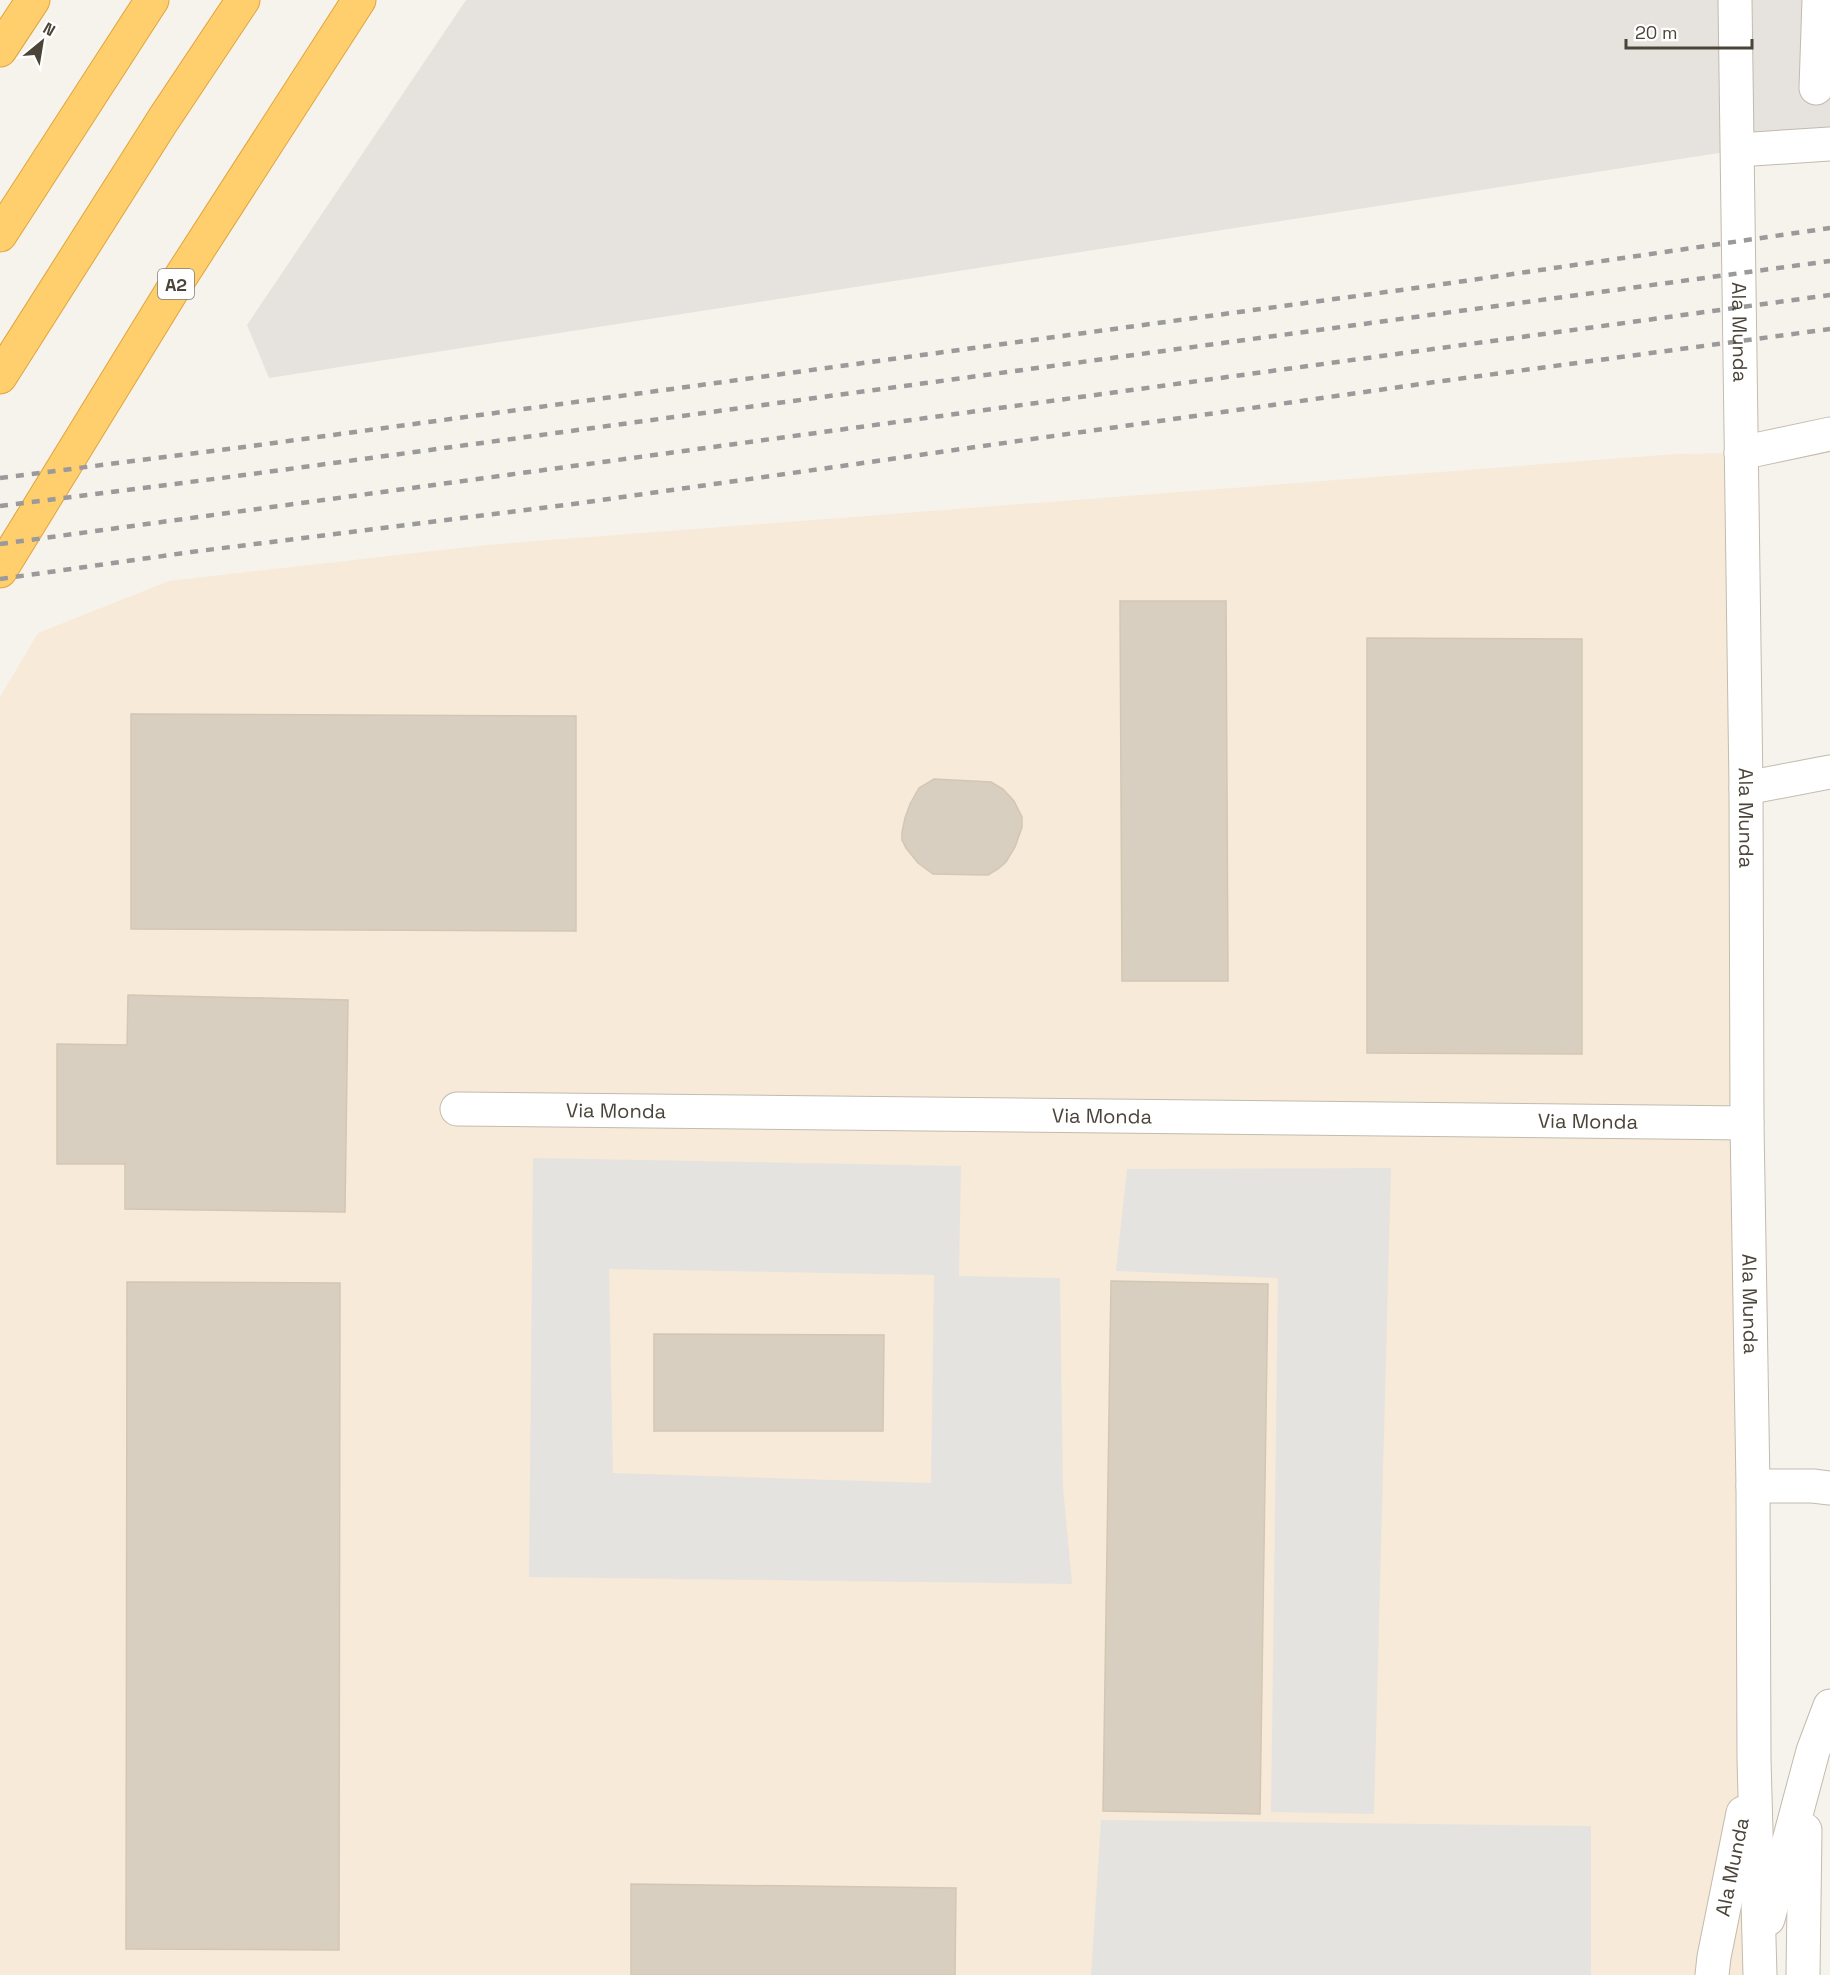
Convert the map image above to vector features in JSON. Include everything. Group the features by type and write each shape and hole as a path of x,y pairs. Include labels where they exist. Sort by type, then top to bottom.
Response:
{"highway":[{"path":"0,50 33,0"},
{"path":"0,235 152,0"},
{"path":"0,377 163,120 243,0"},
{"name":"A2","path":"0,571 178,281 359,0"}],"street":[{"name":"Ala Munda","path":"1735,0 1746,788 1754,1759 1760,1964"},
{"path":"1816,88 1819,0"},
{"path":"1738,150 1830,144"},
{"path":"1741,453 1830,434"},
{"path":"1746,788 1830,772"},
{"name":"Via Monda","path":"457,1109 1747,1123"},
{"path":"1753,1486 1830,1488"},
{"name":"Ala Munda","path":"1760,1964 1806,1780 1830,1706"},
{"name":"Ala Munda","path":"1712,1975 1754,1759"},
{"name":"Ala Munda","path":"1803,1975 1806,1780"}],"shaded area":[{"path":"466,0 1830,0 1830,144 1738,150 269,378 247,325"},
{"path":"1741,453 1760,1975 0,1975 0,697 38,633 169,581 486,545 1676,454"},
{"path":"533,1158 961,1166 959,1276 1060,1278 1063,1487 1072,1584 529,1577","holes":["609,1269 934,1275 931,1483 613,1473"]},
{"path":"1391,1168 1374,1814 1271,1812 1278,1278 1116,1271 1127,1169"},
{"path":"1101,1820 1591,1826 1591,1975 1091,1975"}],"building":[{"path":"1120,601 1226,601 1228,981 1122,981"},
{"path":"1367,638 1582,639 1582,1054 1367,1053"},
{"path":"131,714 576,716 576,931 131,929"},
{"path":"934,779 991,782 1003,789 1014,801 1022,817 1022,827 1015,847 1006,862 998,869 988,875 933,874 918,863 906,848 902,840 902,832 910,804 919,788"},
{"path":"128,995 348,1000 345,1212 125,1209 125,1164 57,1164 57,1044 127,1045"},
{"path":"1111,1281 1268,1284 1260,1814 1103,1811"},
{"path":"127,1282 340,1283 339,1950 126,1949"},
{"path":"654,1334 884,1335 883,1431 654,1431"},
{"path":"631,1884 956,1888 955,1975 631,1975"}],"railway":[{"path":"0,478 1423,287 1830,228"},
{"path":"0,506 1830,261"},
{"path":"0,544 1830,295"},
{"path":"0,579 191,552 566,505 1435,382 1830,329"}]}
